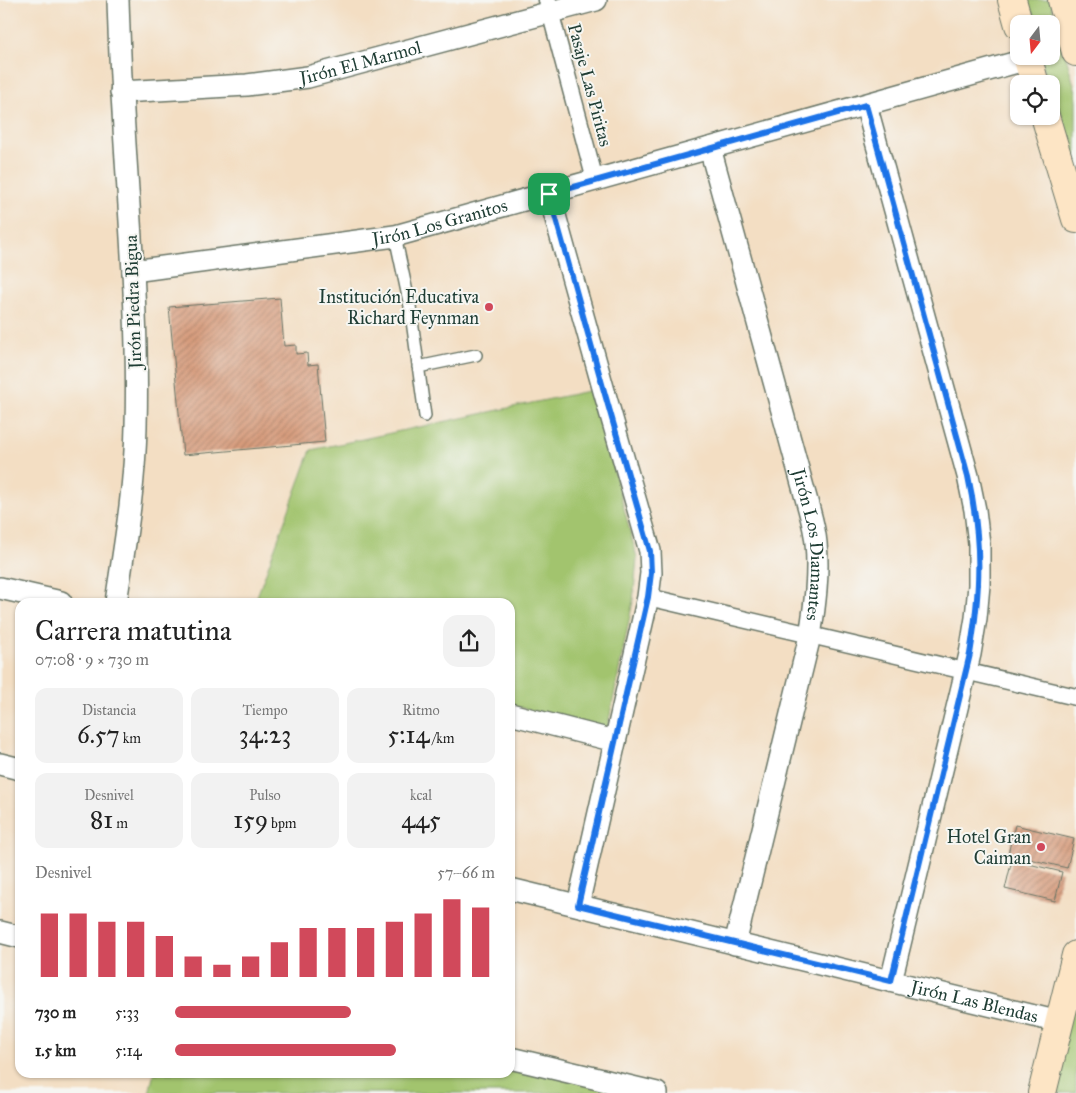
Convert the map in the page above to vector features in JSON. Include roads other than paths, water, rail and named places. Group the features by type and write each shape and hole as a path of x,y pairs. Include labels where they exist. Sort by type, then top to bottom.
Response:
{"main road":[{"path":"1012,0 1016,15"},
{"path":"1062,0 1076,52"},
{"path":"1048,125 1076,219"},
{"path":"1042,1093 1076,954"}],"street":[{"name":"Jirón Piedra Bigua","path":"117,598 132,481 136,428 137,362 121,92 118,0"},
{"name":"Jirón El Marmol","path":"121,92 247,85 308,77 549,6 596,0"},
{"name":"Pasaje Las Piritas","path":"549,6 595,180"},
{"name":"Jirón Los Granitos","path":"133,271 396,236 866,105 1030,66"},
{"path":"866,105 968,476 979,544 979,585 976,618 966,671 891,981"},
{"name":"Jirón Los Diamantes","path":"710,148 810,508 816,542 817,575 815,607 810,636 735,944"},
{"path":"549,194 650,551 651,573 648,597 578,905"},
{"path":"0,588 43,598"},
{"path":"648,597 1076,697"},
{"path":"515,715 615,741"},
{"path":"0,764 15,768"},
{"name":"Jirón Las Blendas","path":"515,890 1059,1022"},
{"path":"0,932 15,936"},
{"path":"515,1059 657,1093"}],"lane":[{"path":"396,236 410,306 425,416"},
{"path":"418,367 476,354"}],"place":[{"name":"Institución Educativa Richard Feynman","path":"489,307"},
{"name":"Hotel Gran Caiman","path":"1041,847"}]}
